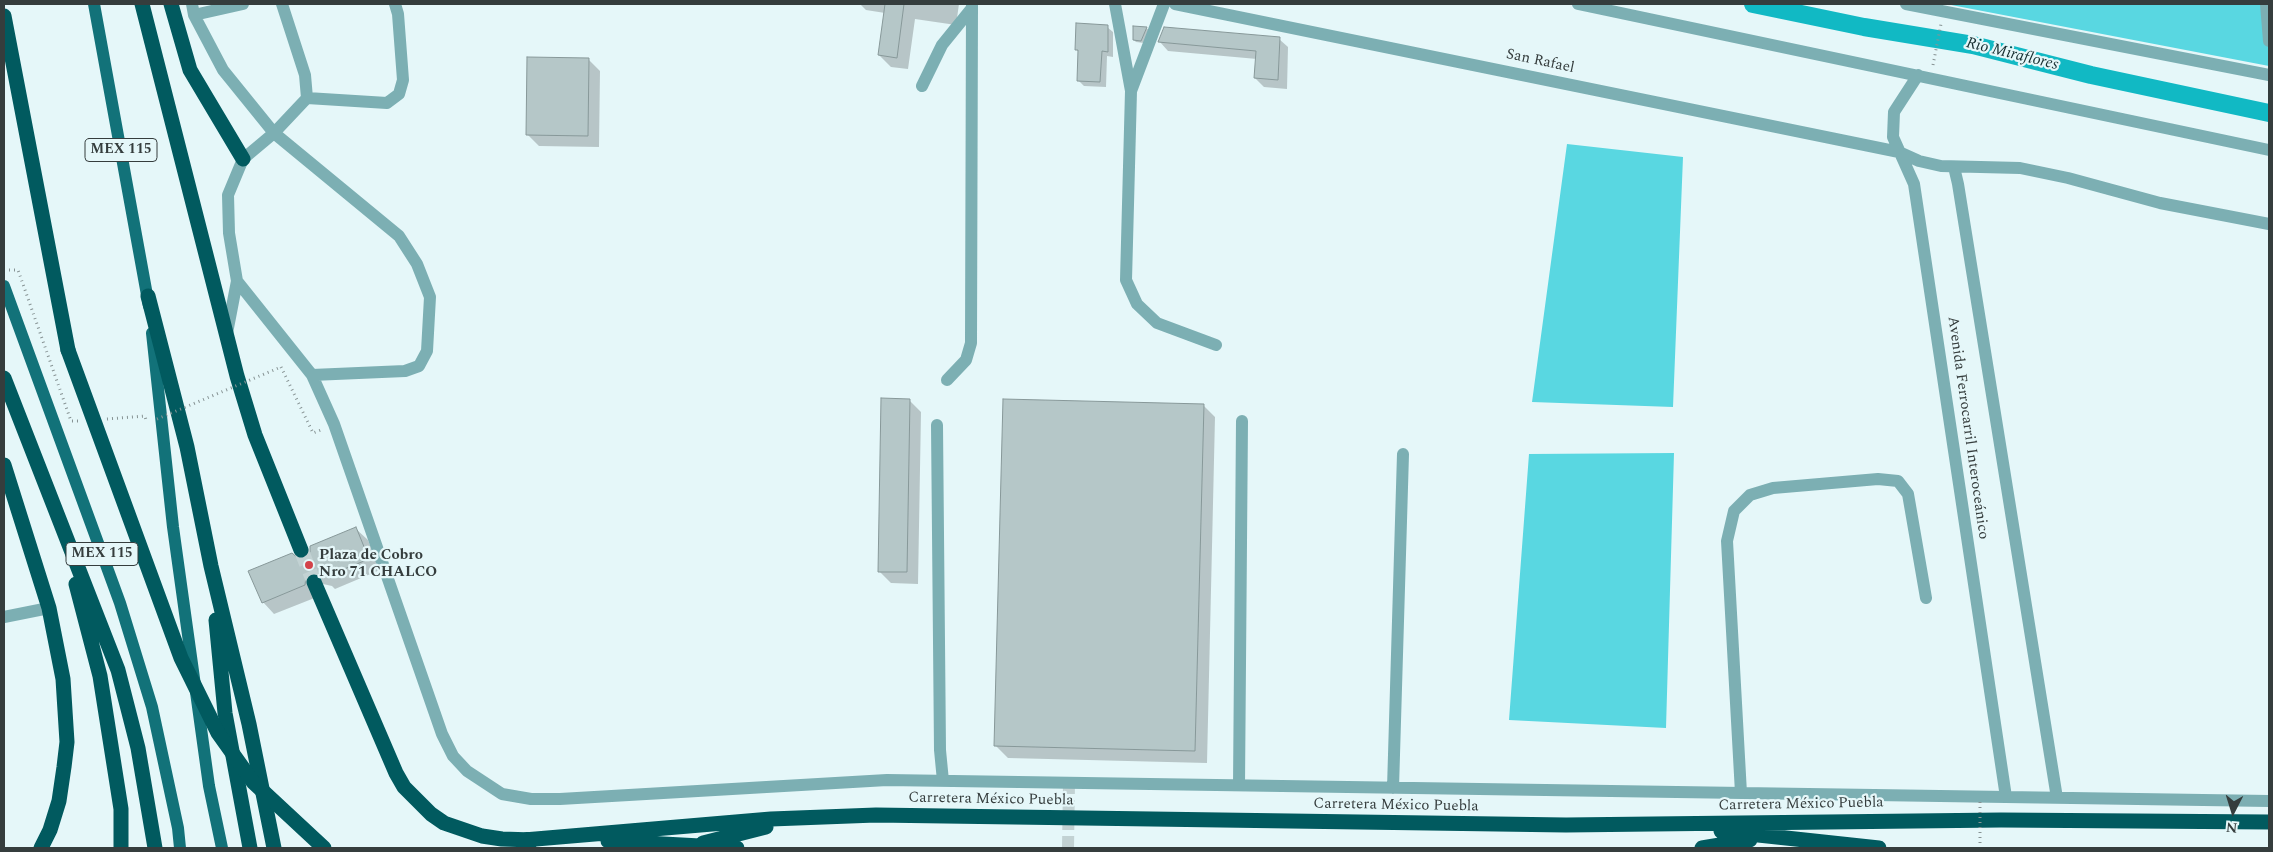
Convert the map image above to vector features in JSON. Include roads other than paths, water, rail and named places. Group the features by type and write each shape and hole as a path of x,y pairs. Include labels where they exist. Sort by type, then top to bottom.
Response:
{"highway":[{"path":"142,4 226,336 255,435 301,550"},
{"path":"171,4 190,70 243,159"},
{"path":"4,16 68,350 181,658 218,733 253,782 324,848"},
{"path":"148,296 187,447 211,566 249,724 274,848"},
{"path":"4,378 118,670 138,748 155,848"},
{"path":"4,465 49,608 63,679 67,742 59,801 50,830 41,848"},
{"path":"62,527 100,676 121,809 121,848"},
{"path":"211,566 225,713 250,848"},
{"path":"314,582 396,773 404,787 431,814 444,823 482,836 524,840 618,841 693,847 737,848"},
{"name":"Carretera México Puebla","path":"524,840 771,819 876,815 1566,825 1880,821 2269,822"},
{"path":"693,847 722,837 773,826 836,817"},
{"path":"1702,848 1880,821"},
{"path":"1646,824 1879,848"}],"main road":[{"name":"MEX 115","path":"94,4 148,296 173,527 209,786 222,848"},
{"name":"MEX 115","path":"4,286 120,603 152,707 178,828 180,848"}],"street":[{"path":"243,4 193,9 223,70 274,134 399,236 417,264 430,297 427,351 419,366 405,371 312,375"},
{"path":"226,336 237,281 229,233 228,195 243,159 274,134 307,98 305,75 282,4"},
{"path":"307,98 387,103 399,94 402,80 398,14 395,4"},
{"path":"1114,4 1131,91 1126,280 1137,304 1157,322 1216,345"},
{"path":"1131,91 1164,4"},
{"name":"San Rafael","path":"1175,4 1899,152 1918,161 1954,167 2020,168 2068,178 2160,203 2269,224"},
{"path":"1578,4 2269,150"},
{"path":"1911,4 2269,75"},
{"path":"2266,4 2269,42"},
{"path":"922,86 942,45 972,6"},
{"path":"946,380 966,360 972,343 972,6"},
{"name":"Avenida Ferrocarril Interoceánico","path":"1918,75 1894,112 1893,137 1914,184 2006,797"},
{"name":"Avenida Ferrocarril Interoceánico","path":"1954,167 1960,194 2057,798"},
{"path":"237,281 312,375 334,424 442,734 453,756 463,766 502,794 532,799 560,799 887,780 2269,801"},
{"path":"1239,785 1242,421"},
{"path":"936,426 940,750 943,781"},
{"path":"1393,788 1403,454"},
{"path":"1741,793 1727,541 1734,511 1750,495 1773,488 1878,479 1898,481 1908,494 1926,598"},
{"path":"4,617 49,608"}],"waterway":[{"name":"Rio Miraflores","path":"1753,4 1864,27 1973,45 2091,75 2269,113"}],"tunnel":[{"path":"301,550 314,582"},
{"path":"1068,848 1069,783"}],"place":[{"name":"Plaza de Cobro Nro 71 CHALCO","path":"309,565"}]}
